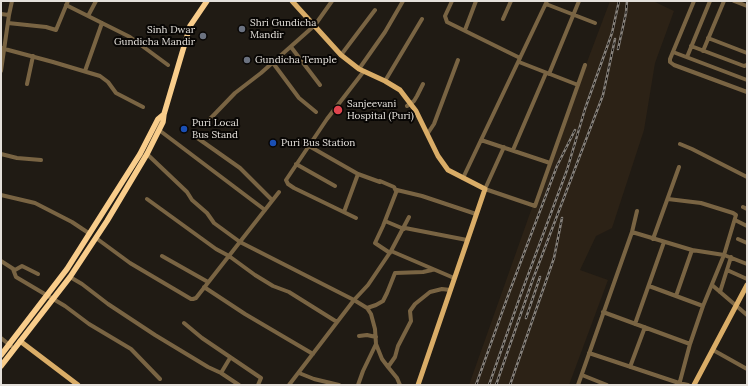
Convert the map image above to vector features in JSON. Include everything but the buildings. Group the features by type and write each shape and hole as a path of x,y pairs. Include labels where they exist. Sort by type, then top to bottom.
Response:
{"highway":[{"path":"1,366 70,277 96,238 147,154 163,122 164,114 190,26 207,1"},
{"path":"1,354 67,269 140,154 158,119 164,114"}],"main road":[{"path":"292,1 342,55 361,70 400,90 428,133 444,166 448,170 485,189 418,385"},
{"path":"694,385 746,289"},
{"path":"20,341 78,385"}],"street":[{"path":"1,71 2,48 12,1"},
{"path":"88,16 96,1"},
{"path":"208,121 235,93 273,63 315,25 332,1"},
{"path":"356,218 288,184 287,178 361,70 385,32 402,1"},
{"path":"452,1 445,16 446,21 466,30 547,74 578,85"},
{"path":"466,30 476,1"},
{"path":"503,19 511,1"},
{"path":"513,150 579,1"},
{"path":"694,1 670,62 674,65 747,92"},
{"path":"687,57 710,1"},
{"path":"703,51 724,1"},
{"path":"734,1 747,6"},
{"path":"8,23 46,27 56,30 67,3 88,16 130,37 168,65"},
{"path":"463,178 546,3 595,23"},
{"path":"342,55 375,10"},
{"path":"1,14 9,14"},
{"path":"385,81 422,19"},
{"path":"85,71 102,23"},
{"path":"708,38 747,53"},
{"path":"691,46 744,66 747,65"},
{"path":"291,47 320,85"},
{"path":"2,48 85,71 105,79 116,92 143,107"},
{"path":"673,52 747,80"},
{"path":"27,84 33,56"},
{"path":"428,133 434,124 458,60"},
{"path":"273,63 299,98 316,112"},
{"path":"504,147 485,189 536,206 584,65"},
{"path":"409,105 418,96 423,84"},
{"path":"159,130 265,210"},
{"path":"196,137 240,168 272,200"},
{"path":"481,140 550,163"},
{"path":"680,144 747,177"},
{"path":"309,146 358,174 380,181 393,187 396,191 398,190 422,196 476,214"},
{"path":"1,154 17,158 41,160"},
{"path":"147,154 187,192 192,200 207,213 214,223 240,242 368,308 373,320 376,344 382,359 397,378 400,385"},
{"path":"296,164 335,186"},
{"path":"653,239 679,167"},
{"path":"344,212 358,174"},
{"path":"396,191 375,243 390,252 454,278"},
{"path":"96,238 130,263 191,299 196,298 279,192"},
{"path":"1,195 35,203 72,222 90,234"},
{"path":"147,199 255,275 273,286 289,292 337,322"},
{"path":"668,199 701,204 736,215 724,254 703,306 690,344 679,384"},
{"path":"578,385 632,232 637,210"},
{"path":"290,385 354,300 368,285 390,252 409,217"},
{"path":"735,220 747,226"},
{"path":"385,221 404,228 467,240"},
{"path":"632,232 692,250 724,254 747,264"},
{"path":"738,239 747,243"},
{"path":"635,324 664,242"},
{"path":"676,296 692,250"},
{"path":"162,256 208,282"},
{"path":"720,292 731,257"},
{"path":"1,261 13,269 16,277 65,306 89,324 131,349 160,379"},
{"path":"13,269 16,270 22,266 38,274"},
{"path":"368,308 376,305 382,300 387,293 395,273 432,270"},
{"path":"727,270 747,279"},
{"path":"70,277 149,331 202,364 221,372 239,384"},
{"path":"712,285 747,315"},
{"path":"649,286 703,306"},
{"path":"204,287 245,314 313,354"},
{"path":"388,367 395,357 398,346 410,321 409,313 415,304 430,292 442,289 450,290"},
{"path":"603,312 690,344"},
{"path":"184,323 202,338 260,378 258,385"},
{"path":"630,367 645,327"},
{"path":"359,336 367,335 376,337"},
{"path":"1,338 14,348"},
{"path":"358,385 376,344"},
{"path":"713,350 747,369"},
{"path":"589,353 679,384 688,385"},
{"path":"221,372 230,358"},
{"path":"300,373 314,379 339,385"},
{"path":"582,375 607,385"}],"shaded area":[{"path":"610,1 653,1 674,11 655,63 644,130 612,228 596,236 580,270 608,280 569,385 469,385 529,216"}],"railway":[{"path":"489,385 567,170 585,109 612,33 619,1"},
{"path":"618,49 626,13 627,1"},
{"path":"496,385 533,279 603,95 615,39"},
{"path":"476,385 557,166 575,130"},
{"path":"510,385 554,258 562,218"},
{"path":"526,318 540,277"}],"place":[{"name":"Shri Gundicha Mandir","path":"242,29"},
{"name":"Sinh Dwar Gundicha Mandir","path":"203,36"},
{"name":"Gundicha Temple","path":"247,60"},
{"name":"Sanjeevani Hospital (Puri)","path":"338,110"},
{"name":"Puri Local Bus Stand","path":"184,129"},
{"name":"Puri Bus Station","path":"273,143"}]}
